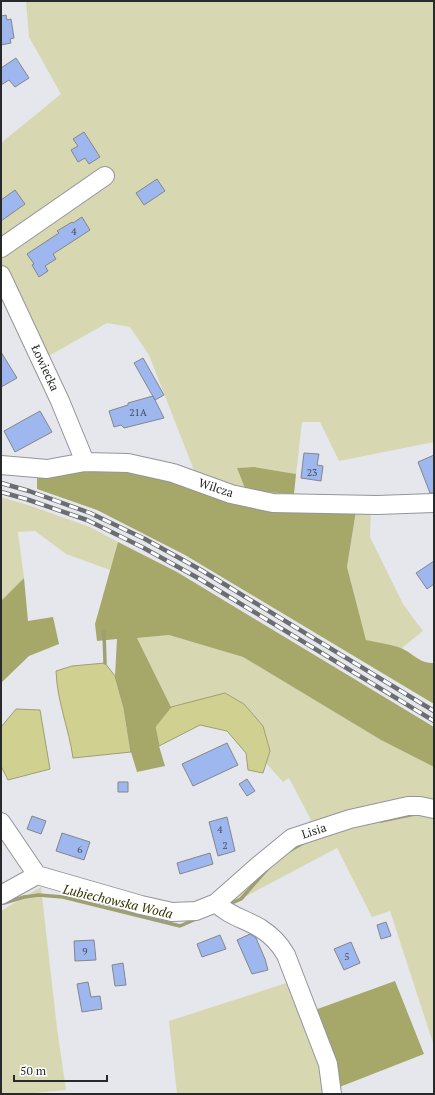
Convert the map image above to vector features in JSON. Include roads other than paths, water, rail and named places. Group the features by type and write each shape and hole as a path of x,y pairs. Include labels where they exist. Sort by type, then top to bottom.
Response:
{"street":[{"path":"1,248 104,176"},
{"name":"Łowiecka","path":"1,275 60,401 85,462"},
{"name":"Wilcza","path":"1,465 47,469 85,462 128,462 173,473 231,494 273,503 377,505 434,503"},
{"name":"Lisia","path":"37,875 141,905 172,912 196,911 216,903 292,838 350,819 408,806 420,806 434,809"},
{"path":"1,822 37,875 1,895"},
{"path":"216,903 223,910 260,928 281,946 328,1064 332,1094"}],"waterway":[{"name":"Lubiechowska Woda","path":"104,632 105,663"},
{"name":"Lubiechowska Woda","path":"381,821 420,813"},
{"name":"Lubiechowska Woda","path":"289,851 303,843"},
{"name":"Lubiechowska Woda","path":"227,905 241,899 269,867"},
{"name":"Lubiechowska Woda","path":"4,903 24,897 39,895 63,897 180,926 196,919"}],"railway":[{"path":"1,483 29,491 90,513 145,539 201,570 434,711"},
{"path":"1,492 87,520 142,547 198,578 434,721"}]}
